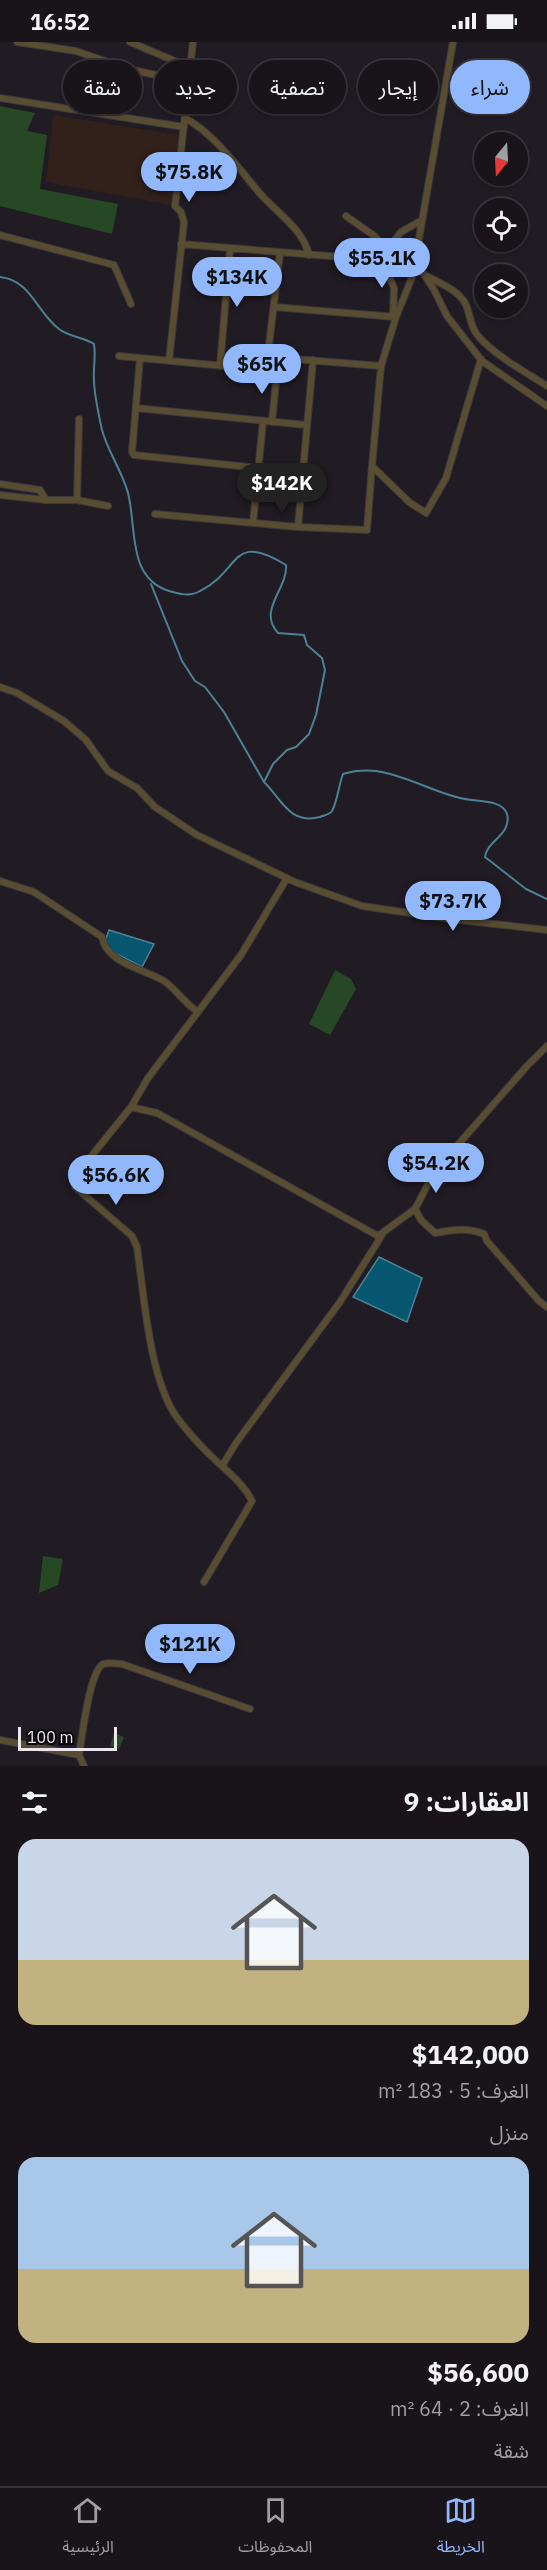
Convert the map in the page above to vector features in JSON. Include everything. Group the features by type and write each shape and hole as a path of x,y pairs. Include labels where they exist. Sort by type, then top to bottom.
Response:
{"street":[{"path":"17,42 76,51 128,69 154,75"},
{"path":"130,42 172,60"},
{"path":"190,60 193,42"},
{"path":"155,514 298,527 367,530 381,366 394,317 417,264 416,256 453,42"},
{"path":"0,98 184,127"},
{"path":"169,361 184,222 181,212 175,206 185,114"},
{"path":"185,118 200,126 240,166 257,191 306,243 309,255"},
{"path":"346,216 389,249 414,273"},
{"path":"181,244 379,260 401,232 422,220"},
{"path":"0,235 114,265 131,304"},
{"path":"220,366 230,249"},
{"path":"266,370 280,253"},
{"path":"381,258 394,288 394,317"},
{"path":"417,264 447,316 481,359 490,368 547,406"},
{"path":"424,274 453,291 465,302 471,326 480,338 510,362 547,386"},
{"path":"274,307 394,317"},
{"path":"119,356 277,371 272,422"},
{"path":"268,357 381,366"},
{"path":"140,358 132,452 138,457 258,468"},
{"path":"372,466 409,502 426,513 446,478 481,359"},
{"path":"298,527 313,360"},
{"path":"136,408 306,425"},
{"path":"77,500 79,419"},
{"path":"253,523 263,421"},
{"path":"0,484 40,490 46,500"},
{"path":"0,495 46,500 77,500 108,506"},
{"path":"0,687 17,693 64,721 86,741 108,771 137,788 155,807 197,836 287,878 362,906 547,930"},
{"path":"204,1582 252,1501 245,1487 208,1453 176,1415 162,1390 153,1350 137,1246 132,1236 75,1187 73,1179 131,1107 148,1078 241,955 287,878"},
{"path":"0,881 34,892 102,937 103,947 113,957 166,982 184,1003 198,1012"},
{"path":"131,1107 157,1113 378,1236 415,1209 435,1172 547,1046"},
{"path":"415,1209 421,1220 435,1233 473,1229 484,1234 487,1241 539,1301 547,1307"},
{"path":"222,1466 236,1443 339,1302 383,1232"},
{"path":"84,1766 79,1755 93,1680 100,1666 106,1663 122,1665 250,1709"},
{"path":"0,1740 79,1755"}],"shaded area":[{"path":"53,115 180,135 171,205 46,182"}],"green space":[{"path":"0,106 35,113 27,131 47,135 40,189 118,204 112,234 0,206"},
{"path":"335,970 351,979 356,989 330,1035 309,1024"},
{"path":"43,1556 63,1559 58,1585 39,1593"},
{"path":"114,1733 124,1737 119,1749 110,1746"}],"water":[{"path":"109,930 154,944 142,967 103,947"},
{"path":"379,1257 422,1278 407,1322 353,1297"}],"waterway":[{"path":"0,277 11,279 19,284 59,329 94,344 94,386 102,430 128,493 136,550 146,575 169,591 188,594 196,593 213,582 245,553 255,552 268,555 286,565 283,583 272,608 272,624 278,633 304,635 307,645 322,658 325,670 316,715 309,734 273,764 264,782 281,802 293,814 309,818 320,817 334,808 343,774 355,771 376,771 460,798 499,805 507,814 508,821 485,857 526,889 547,899"},
{"path":"151,584 182,661 195,681 205,687 224,712 264,782"}]}
